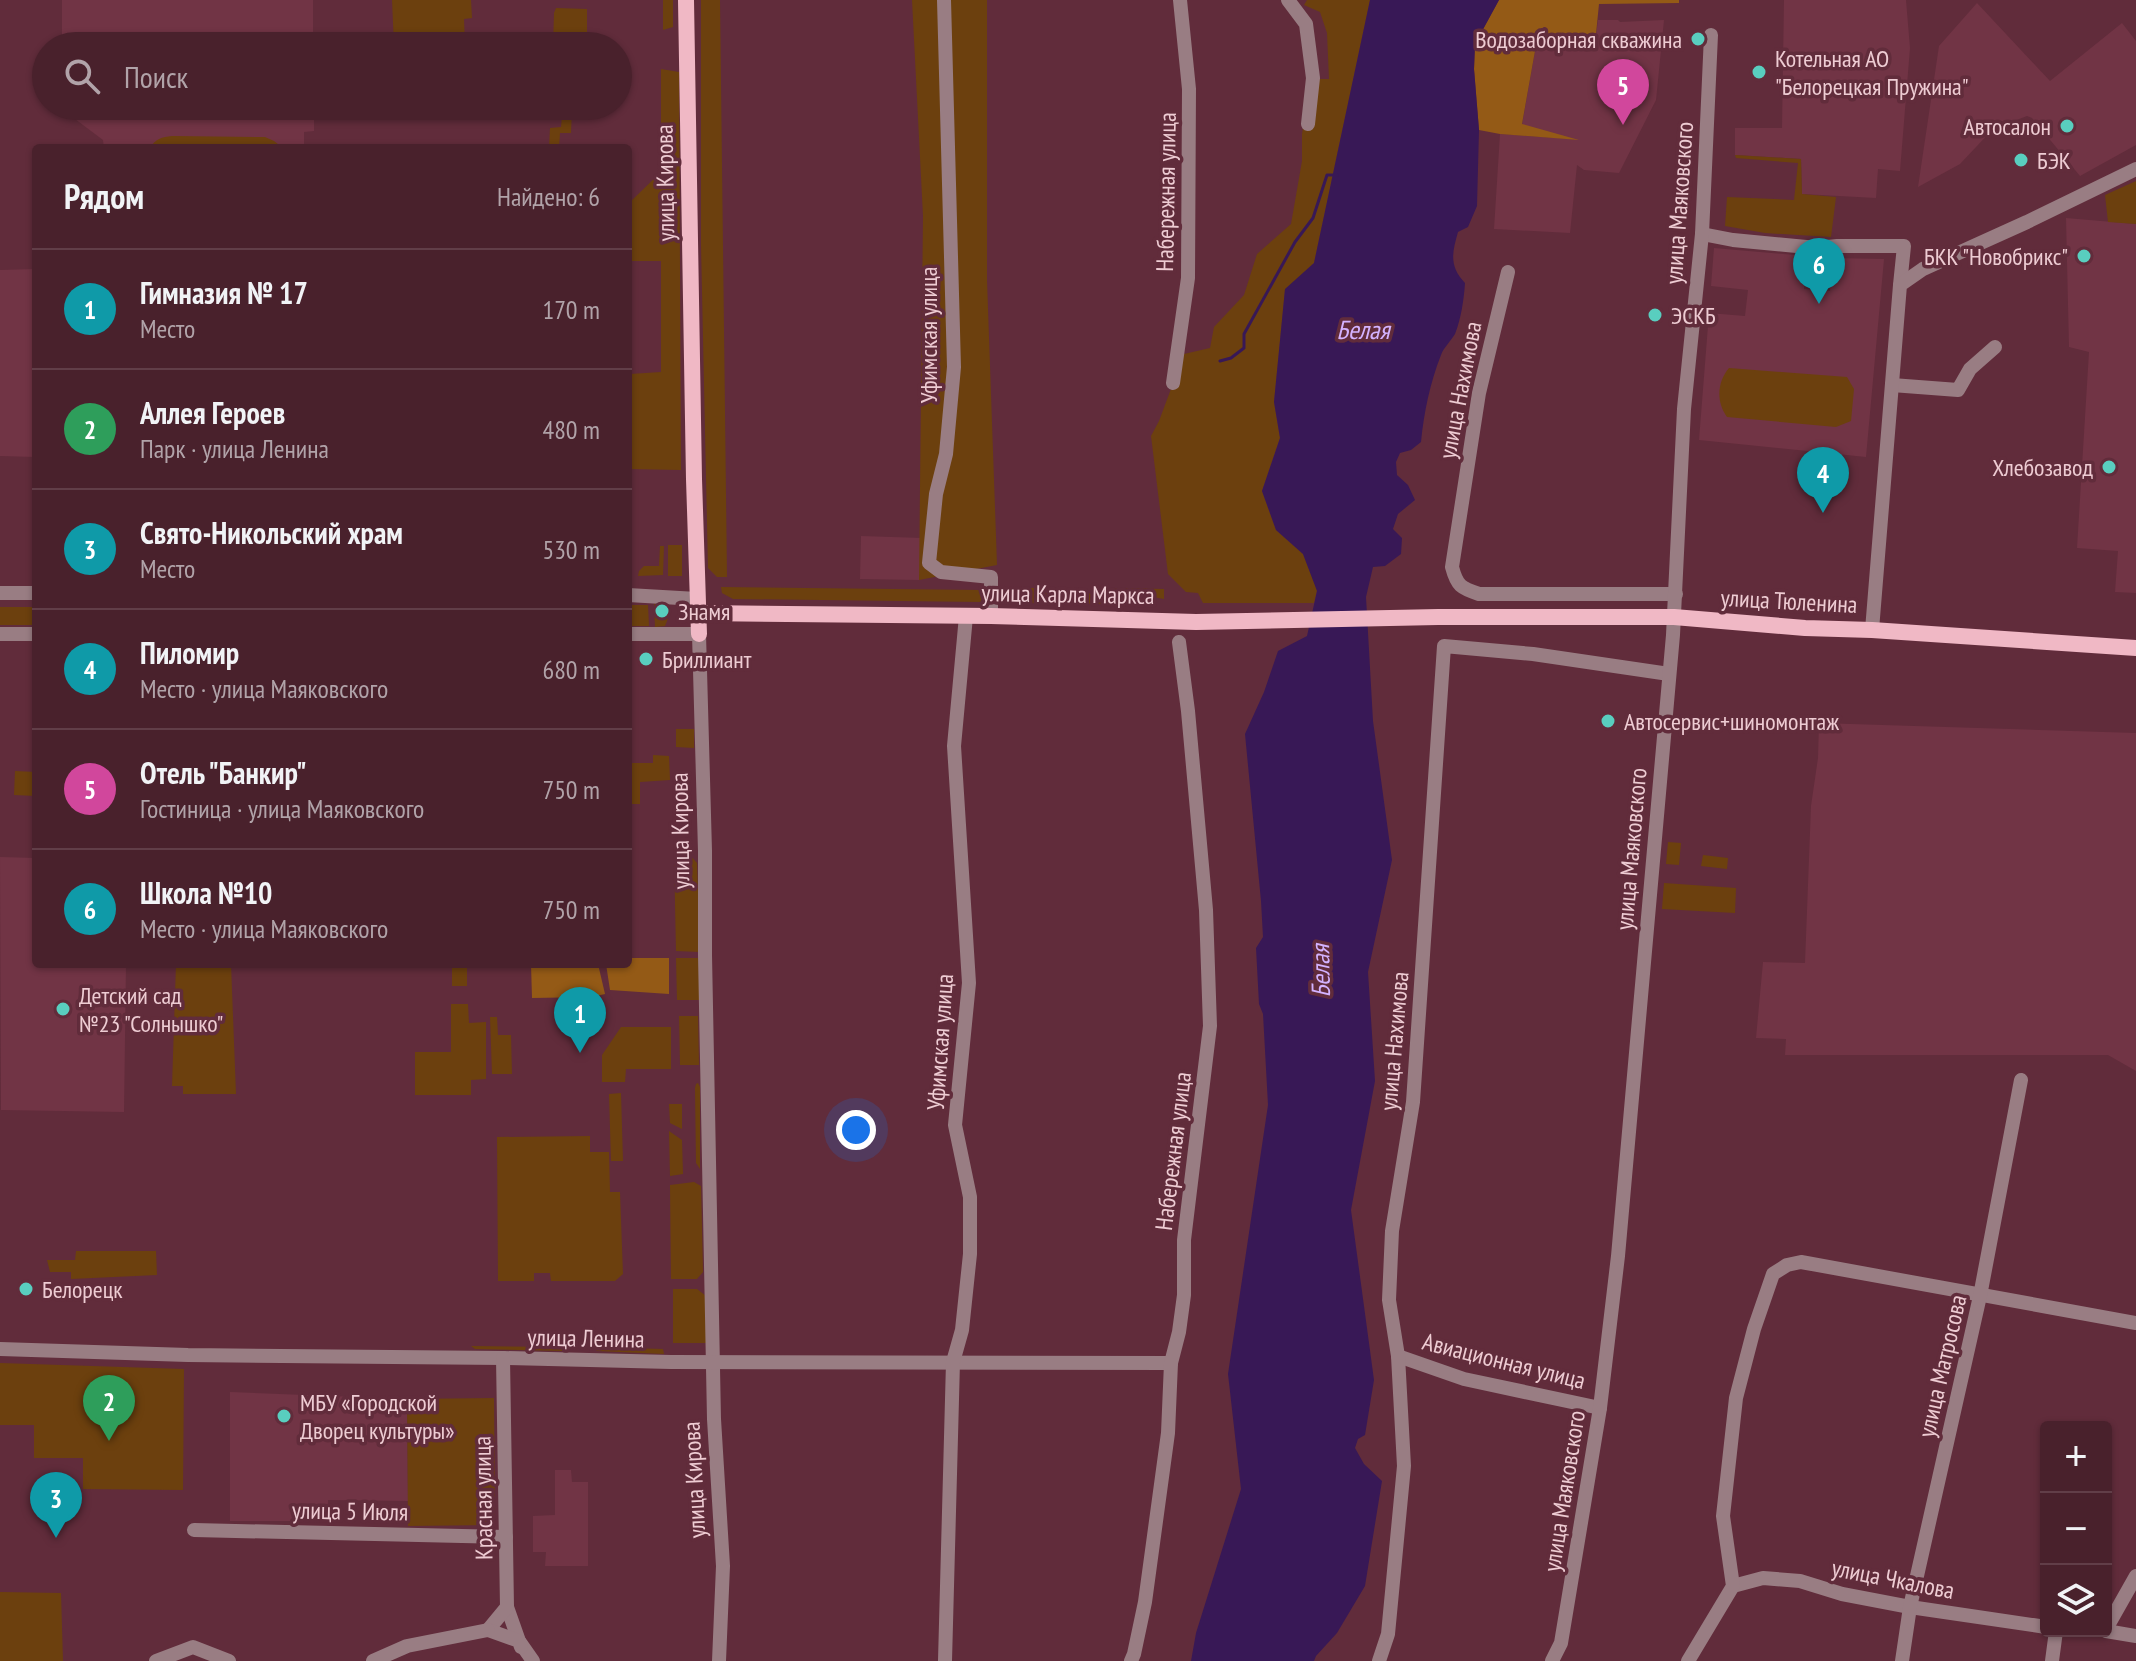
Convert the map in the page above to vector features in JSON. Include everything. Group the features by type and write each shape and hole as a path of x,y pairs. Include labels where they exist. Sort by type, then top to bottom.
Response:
{"main road":[{"name":"улица Кирова","path":"686,0 699,634"},
{"name":"улица Карла Маркса","path":"697,606 1196,622 1438,617"},
{"name":"улица Тюленина","path":"1438,617 1674,617 2136,648"}],"street":[{"name":"Уфимская улица","path":"944,0 954,367 946,454 936,494 929,563 941,572 991,577 991,616"},
{"name":"Набережная улица","path":"1173,383 1188,278 1189,89 1180,0"},
{"path":"1288,0 1306,24 1313,78 1308,124"},
{"name":"улица Маяковского","path":"1552,1661 1561,1643 1600,1408 1618,1256 1676,594 1684,409 1702,234 1711,35"},
{"path":"1900,285 1923,269 2136,169"},
{"path":"1702,234 1817,248 1904,246 1872,630"},
{"name":"улица Нахимова","path":"1508,272 1479,393 1452,567 1456,581 1465,590 1479,594 1676,594"},
{"path":"1892,385 1958,390 1970,369 1995,347"},
{"path":"0,593 32,593"},
{"name":"улица Карла Маркса","path":"632,596 697,606"},
{"name":"Уфимская улица","path":"945,1661 953,1362 962,1330 970,1254 970,1197 955,1125 969,983 954,746 966,616"},
{"path":"0,634 32,634"},
{"path":"632,634 699,634"},
{"name":"улица Кирова","path":"699,634 714,1419 723,1566 719,1661"},
{"name":"Набережная улица","path":"1131,1661 1145,1602 1158,1515 1168,1433 1171,1363 1184,1295 1184,1240 1210,1026 1206,910 1179,642"},
{"name":"улица Нахимова","path":"1379,1661 1388,1634 1404,1466 1398,1356 1389,1300 1392,1231 1413,1102 1444,646 1533,654 1669,674"},
{"name":"улица Матросова","path":"1902,1661 1910,1607 1980,1296 2021,1080"},
{"path":"1688,1661 1733,1586 1723,1516 1736,1398 1754,1329 1773,1274 1787,1265 1801,1262 2136,1323"},
{"name":"улица Ленина","path":"0,1349 188,1355 713,1362 1171,1363"},
{"name":"Авиационная улица","path":"1398,1356 1464,1379 1600,1408"},
{"name":"Красная улица","path":"503,1358 507,1607 519,1641"},
{"name":"улица 5 Июля","path":"194,1530 506,1537"},
{"path":"2112,1619 2136,1576"},
{"name":"улица Чкалова","path":"1733,1586 1763,1578 1800,1581 1842,1594 1910,1607 2040,1626"},
{"path":"488,1630 507,1607"},
{"path":"373,1661 407,1646 488,1630 519,1641 533,1661"},
{"path":"2112,1631 2136,1636"},
{"path":"2052,1661 2055,1637"},
{"path":"519,1641 525,1661"},
{"path":"1561,1643 1565,1661"},
{"path":"156,1661 193,1647 220,1659"}],"shaded area":[{"path":"62,0 313,0 313,32 62,32"},
{"path":"392,0 471,0 472,18 464,19 464,32 393,32"},
{"path":"663,0 673,0 673,27 663,30"},
{"path":"701,0 720,0 727,577 717,577 708,568 701,245"},
{"path":"912,0 987,0 987,280 997,565 919,580 923,216"},
{"path":"1307,0 1370,0 1314,263 1285,290 1274,402 1280,438 1262,491 1276,530 1303,554 1317,590 1314,603 1203,603 1198,593 1186,592 1168,574 1151,436 1184,354 1210,348 1214,327 1244,295 1257,254 1291,224 1302,161 1307,79 1329,79 1327,33 1320,12 1304,5"},
{"path":"1499,0 1679,0 1679,3 1599,4 1595,44 1587,38 1535,51 1522,124 1579,140 1479,130 1475,44"},
{"path":"1784,0 1906,0 1910,48 1900,171 1878,169 1876,198 1802,194 1801,159 1735,155 1735,128 1782,128"},
{"path":"1977,3 2050,81 2122,23 2136,41 2136,145 2080,176 2032,118 2027,116 1993,129 1960,164 1918,187 1939,46"},
{"path":"556,8 587,9 587,32 553,32"},
{"path":"1598,20 1664,20 1656,100 1619,173 1584,170 1577,165 1570,233 1494,229 1500,134 1573,139 1522,125 1535,51 1587,38 1595,44"},
{"path":"661,69 679,72 681,470 632,469 632,374 661,372 661,261 632,261 632,200 661,172"},
{"path":"76,120 314,120 314,131 304,132 304,144 104,144 103,140"},
{"path":"562,120 572,120 571,133 560,133 559,144 549,144 550,128 561,127"},
{"path":"172,136 265,137 278,144 153,144"},
{"path":"1735,155 1801,159 1802,194 1836,197 1831,237 1765,233 1725,226 1727,197 1794,200 1798,163 1736,158"},
{"path":"2136,181 2136,224 2108,222 2105,195"},
{"path":"2066,218 2136,224 2136,593 2115,592 2118,551 2077,548 2089,352 2069,347"},
{"path":"1714,248 1806,256 1804,289 1830,291 1832,258 1884,259 1866,457 1699,440 1709,313 1745,316 1748,290 1711,286"},
{"path":"32,269 32,457 0,456 0,270"},
{"path":"1729,368 1847,377 1854,389 1851,421 1836,427 1727,417 1719,392"},
{"path":"861,536 923,538 919,580 860,579"},
{"path":"668,545 682,545 682,576 668,576"},
{"path":"660,546 664,546 663,575 638,576 644,566 659,566"},
{"path":"721,587 982,590 981,602 733,599 722,593"},
{"path":"999,588 1062,588 1142,604 1012,603 1001,598"},
{"path":"1103,588 1164,589 1164,599"},
{"path":"661,603 668,611 667,619 665,626 655,627 654,604"},
{"path":"632,605 648,605 649,626 632,626"},
{"path":"0,607 32,607 32,625 0,625"},
{"path":"1819,723 2136,733 2136,1071 2108,1055 1785,1055 1786,1039 1756,1038 1763,962 1805,963 1811,806"},
{"path":"676,729 694,729 694,748 676,747"},
{"path":"653,755 669,756 670,780 640,782 640,804 632,804 632,763 653,763"},
{"path":"15,771 32,772 32,796 14,795"},
{"path":"1668,842 1681,843 1679,865 1666,864"},
{"path":"674,854 690,855 697,863 700,952 676,951"},
{"path":"1703,855 1728,858 1727,869 1701,866"},
{"name":"Детский сад №23 \"Солнышко\"","path":"0,857 32,858 32,968 126,968 124,1112 1,1110"},
{"path":"1664,883 1736,888 1735,913 1662,909"},
{"path":"632,958 669,958 669,994 610,990 607,968 632,968"},
{"path":"676,958 700,958 700,1000 677,1000"},
{"path":"176,968 231,968 236,1094 183,1094 183,1086 172,1086"},
{"path":"452,968 467,968 467,986 452,986"},
{"path":"531,968 599,968 605,994 532,998"},
{"path":"451,1004 468,1004 469,1023 486,1022 486,1079 471,1080 471,1095 415,1095 415,1052 451,1052"},
{"path":"679,1016 698,1016 699,1065 680,1065"},
{"path":"490,1017 497,1017 498,1035 511,1035 512,1074 492,1074"},
{"path":"621,1027 671,1027 671,1069 626,1069 625,1082 602,1082 602,1055"},
{"path":"698,1083 700,1169 696,1163 695,1088"},
{"path":"621,1093 623,1161 611,1161 609,1094"},
{"path":"669,1104 682,1104 682,1129 670,1123"},
{"path":"669,1131 682,1140 683,1174 670,1176"},
{"path":"590,1136 590,1152 609,1152 610,1192 620,1192 623,1274 615,1281 551,1281 550,1273 534,1273 534,1281 498,1281 497,1137"},
{"path":"694,1182 701,1186 703,1272 697,1279 671,1279 670,1185"},
{"path":"76,1251 156,1251 157,1275 71,1279 71,1272 50,1272 47,1260 75,1260"},
{"path":"673,1289 697,1289 706,1296 706,1343 673,1343"},
{"path":"471,1346 562,1347 562,1351 475,1349"},
{"path":"593,1347 663,1349 664,1354 597,1351"},
{"path":"0,1363 184,1369 183,1490 83,1489 83,1458 34,1458 34,1425 0,1425"},
{"path":"230,1392 407,1399 408,1501 328,1500 328,1521 230,1521"},
{"path":"494,1398 495,1525 408,1526 407,1399"},
{"path":"555,1470 571,1470 572,1482 588,1482 588,1566 545,1566 546,1552 533,1552 533,1516 555,1515"},
{"path":"0,1592 61,1593 63,1661 0,1661"}],"water":[{"name":"Белая","path":"1370,0 1499,0 1475,44 1479,130 1477,206 1468,227 1458,232 1453,259 1456,271 1465,283 1461,315 1434,376 1421,442 1411,450 1400,453 1396,462 1397,475 1408,485 1415,500 1398,514 1393,529 1402,538 1401,554 1385,566 1373,567 1366,597 1373,721 1392,860 1368,972 1375,1081 1351,1210 1374,1380 1365,1435 1358,1439 1355,1448 1364,1464 1382,1481 1365,1586 1337,1633 1314,1661 1191,1661 1196,1633 1241,1489 1228,1374 1268,1105 1256,948 1263,937 1261,901 1245,734 1278,651 1307,636 1317,591 1303,554 1276,530 1262,491 1280,438 1274,402 1285,289 1314,263"}],"waterway":[{"path":"1220,361 1231,358 1244,348 1244,334 1295,242 1313,218 1327,175 1337,175"}],"place":[{"name":"Водозаборная скважина","path":"1698,39"},
{"name":"Котельная АО \"Белорецкая Пружина\"","path":"1759,72"},
{"name":"Отель \"Банкир\"","path":"1623,125"},
{"name":"Автосалон","path":"2067,126"},
{"name":"БЭК","path":"2021,160"},
{"name":"БКК \"Новобрикс\"","path":"2084,256"},
{"name":"Школа №10","path":"1819,304"},
{"name":"ЭСКБ","path":"1655,315"},
{"name":"Хлебозавод","path":"2109,467"},
{"name":"Пиломир","path":"1823,513"},
{"name":"Знамя","path":"662,611"},
{"name":"Бриллиант","path":"646,659"},
{"name":"Автосервис+шиномонтаж","path":"1608,721"},
{"name":"Детский сад №23 \"Солнышко\"","path":"63,1009"},
{"name":"Гимназия № 17","path":"580,1053"},
{"name":"Белорецк","path":"26,1289"},
{"name":"МБУ «Городской Дворец культуры»","path":"284,1416"},
{"name":"Аллея Героев","path":"109,1441"},
{"name":"Свято-Никольский храм","path":"56,1538"}]}
